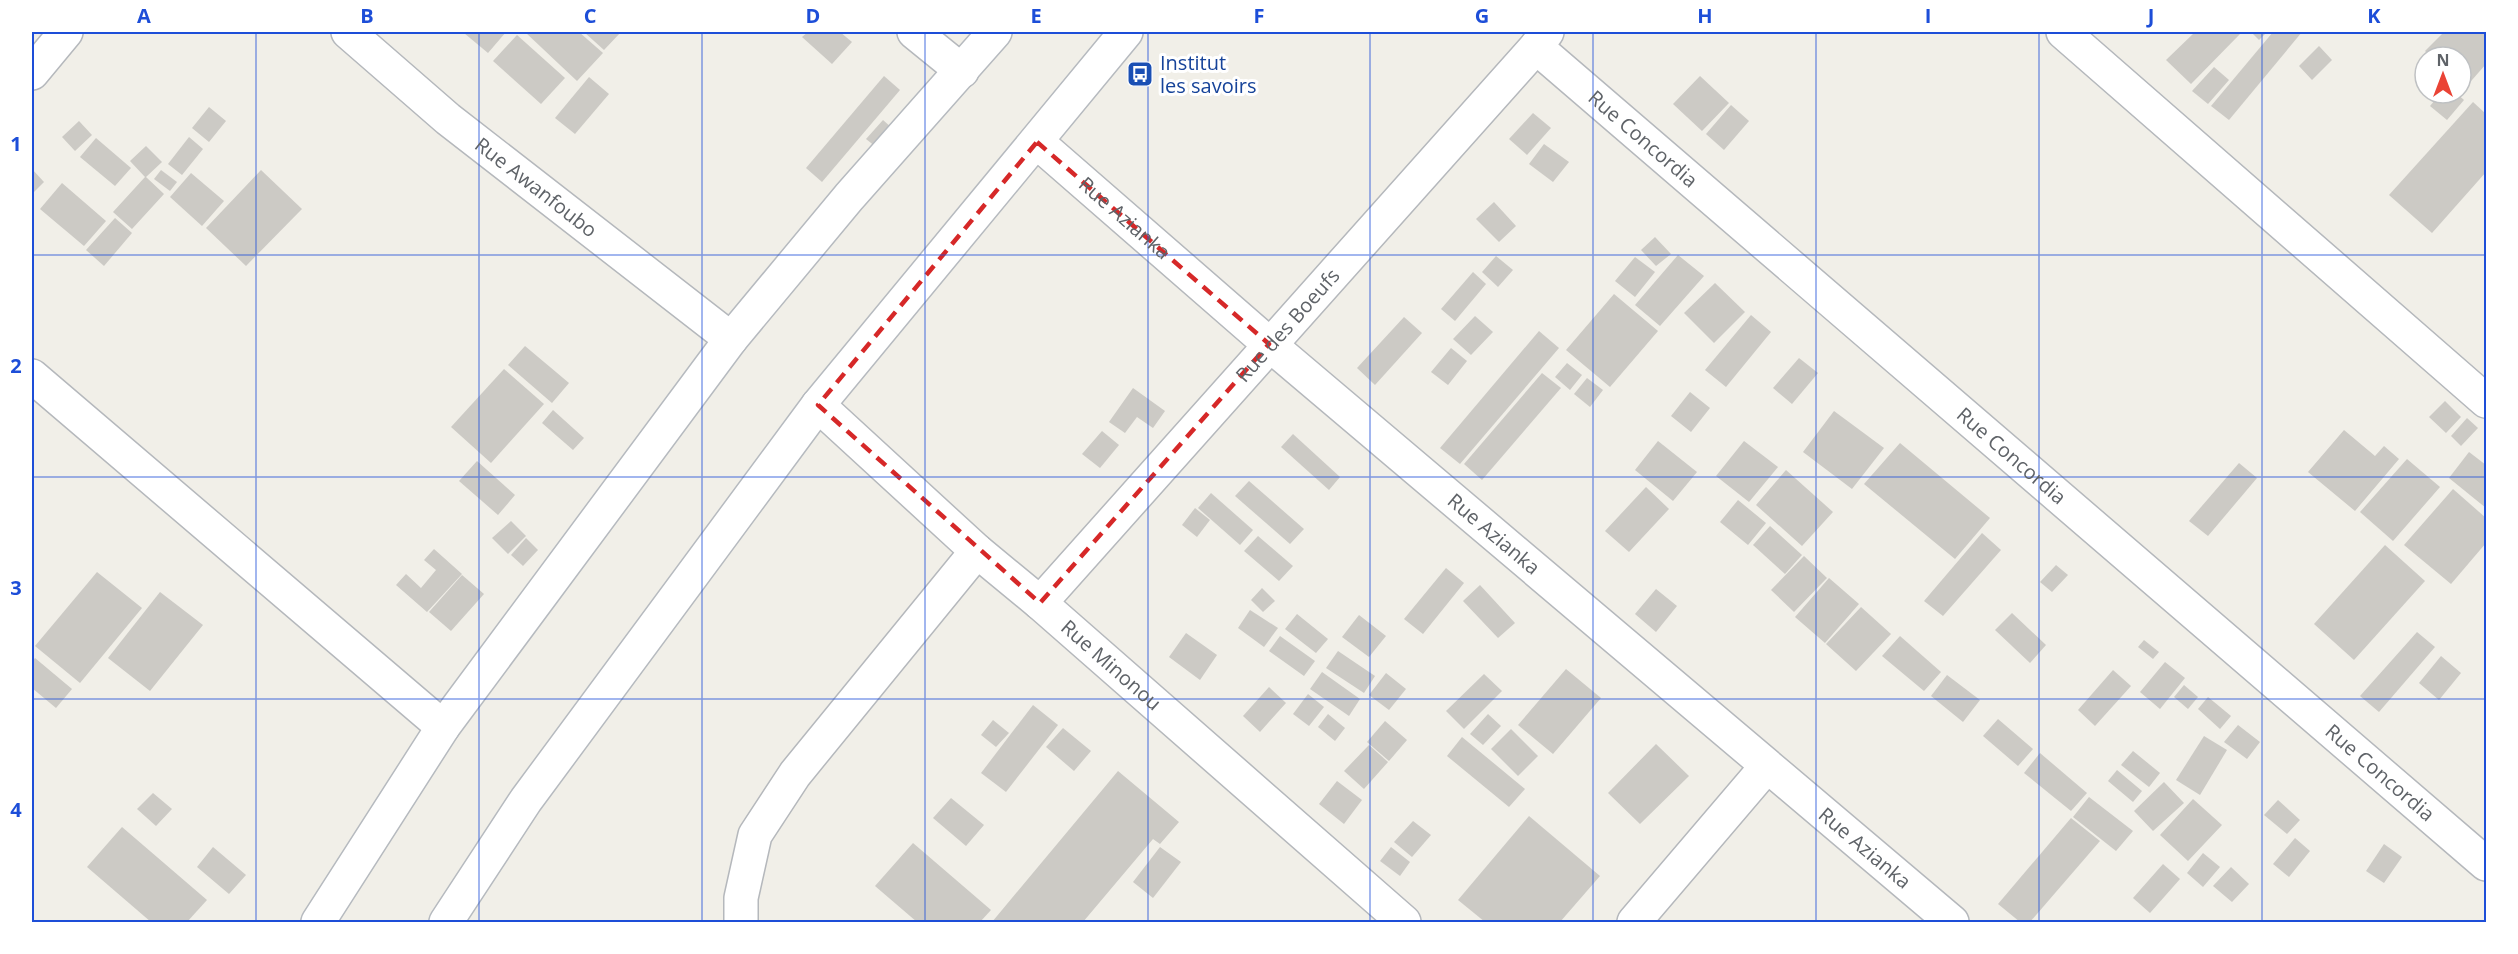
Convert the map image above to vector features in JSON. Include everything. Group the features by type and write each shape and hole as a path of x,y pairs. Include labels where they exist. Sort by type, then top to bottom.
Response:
{"street":[{"path":"32,74 66,32"},
{"name":"Rue Awanfoubo","path":"348,32 448,119 731,339"},
{"path":"914,32 962,70"},
{"path":"318,922 443,727 731,339 849,197 995,32"},
{"path":"446,922 526,800 818,405 1126,32"},
{"path":"2063,32 2487,401"},
{"name":"Rue des Boeufs","path":"1040,603 1542,39"},
{"name":"Rue Concordia","path":"1542,39 2487,864"},
{"name":"Rue Azianka","path":"1037,142 1269,344 1952,922"},
{"path":"32,376 443,727"},
{"name":"Rue Minonou","path":"818,405 978,551 1404,922"},
{"path":"741,922 741,898 755,836 795,774 978,551"},
{"path":"1634,922 1767,766"}],"highlighted area":[{"path":"1037,142 1269,344 1040,603 818,405"}],"building":[{"path":"465,32 506,32 488,53"},
{"path":"525,32 579,32 603,53 577,81"},
{"path":"584,32 621,32 604,50"},
{"path":"808,32 840,32 852,42 832,64 802,37"},
{"path":"2195,32 2241,33 2191,84 2166,60"},
{"path":"2251,32 2267,32 2259,40"},
{"path":"2273,32 2302,32 2229,120 2211,106"},
{"path":"2444,32 2486,32 2486,64 2473,79 2473,45 2431,45"},
{"path":"517,35 565,78 541,104 493,61"},
{"path":"2319,46 2332,60 2312,80 2299,66"},
{"path":"2214,67 2229,80 2208,104 2192,91"},
{"path":"884,76 900,90 822,182 806,168"},
{"path":"1700,76 1729,103 1702,131 1673,104"},
{"path":"589,77 609,94 575,134 555,118"},
{"path":"2473,102 2486,114 2486,172 2432,233 2389,195 2470,105 2473,105"},
{"path":"1731,105 1749,121 1724,150 1706,134"},
{"path":"2431,105 2460,105 2447,120"},
{"path":"209,107 226,121 209,142 192,128"},
{"path":"1533,113 1551,128 1527,155 1509,139"},
{"path":"883,120 892,128 876,147 866,139"},
{"path":"79,121 92,135 75,151 62,137"},
{"path":"189,137 203,149 182,175 168,164"},
{"path":"96,138 131,168 115,186 80,157"},
{"path":"1544,144 1569,162 1553,182 1529,164"},
{"path":"146,146 162,162 146,177 164,194 132,229 113,212 145,177 130,161"},
{"path":"32,169 44,182 32,194"},
{"path":"161,170 177,182 170,191 154,179"},
{"path":"261,170 302,209 246,266 206,228"},
{"path":"191,173 224,201 202,226 170,197"},
{"path":"62,183 106,221 84,246 40,209"},
{"path":"1494,202 1516,226 1499,242 1476,219"},
{"path":"115,218 132,233 104,266 86,250"},
{"path":"1655,237 1671,254 1656,266 1641,250"},
{"path":"1678,255 1704,276 1660,326 1635,305"},
{"path":"1496,256 1513,270 1498,287 1482,272"},
{"path":"1635,257 1655,272 1635,297 1615,281"},
{"path":"1473,272 1486,284 1455,321 1441,309"},
{"path":"1715,283 1745,312 1714,343 1684,313"},
{"path":"1614,294 1658,331 1610,387 1566,350"},
{"path":"1751,315 1771,332 1726,387 1705,370"},
{"path":"1475,316 1493,332 1471,355 1453,339"},
{"path":"1404,317 1422,333 1375,385 1357,368"},
{"path":"1539,331 1559,348 1460,464 1440,448"},
{"path":"525,346 569,383 552,403 508,365"},
{"path":"1451,348 1467,361 1448,385 1431,372"},
{"path":"1799,358 1818,373 1792,404 1773,388"},
{"path":"1567,363 1582,375 1570,390 1555,377"},
{"path":"504,369 544,404 491,463 451,427"},
{"path":"1542,373 1561,388 1482,480 1464,464"},
{"path":"1587,378 1603,390 1590,407 1574,394"},
{"path":"1133,388 1165,411 1153,428 1137,417 1125,433 1109,422"},
{"path":"1690,392 1710,408 1691,432 1671,416"},
{"path":"2445,401 2461,417 2446,433 2429,417"},
{"path":"553,410 584,438 573,450 542,423"},
{"path":"1834,411 1884,448 1852,489 1803,452"},
{"path":"2467,418 2478,428 2461,446 2451,436"},
{"path":"2344,430 2375,456 2384,446 2399,459 2355,511 2308,472"},
{"path":"1102,431 1119,445 1100,468 1082,454"},
{"path":"1293,434 1340,477 1329,490 1281,447"},
{"path":"1658,441 1697,472 1673,501 1635,470"},
{"path":"1744,441 1778,467 1749,502 1716,476"},
{"path":"1900,443 1990,518 1955,559 1864,484"},
{"path":"2469,452 2486,465 2486,508 2449,478"},
{"path":"2407,459 2440,487 2393,541 2360,512"},
{"path":"477,461 515,495 498,515 459,481"},
{"path":"2239,463 2257,478 2208,536 2189,521"},
{"path":"1786,470 1833,512 1802,546 1756,505"},
{"path":"1249,481 1304,529 1290,544 1235,496"},
{"path":"1646,487 1669,509 1629,552 1605,531"},
{"path":"2453,489 2486,518 2486,543 2451,584 2404,545"},
{"path":"1211,493 1253,530 1240,545 1198,508"},
{"path":"1738,500 1766,523 1748,545 1720,522"},
{"path":"1195,508 1210,520 1197,537 1182,525"},
{"path":"511,521 526,536 508,554 492,538"},
{"path":"1770,526 1802,555 1785,574 1753,545"},
{"path":"1982,533 2001,550 1943,616 1924,601"},
{"path":"1258,536 1293,566 1279,581 1244,551"},
{"path":"526,538 538,550 523,566 511,555"},
{"path":"2385,545 2425,581 2354,660 2314,624"},
{"path":"434,549 462,574 427,612 396,585 406,574 421,588 436,570 424,560"},
{"path":"1804,556 1827,578 1794,612 1771,590"},
{"path":"2056,565 2068,575 2052,592 2040,582"},
{"path":"1446,568 1464,583 1423,634 1404,619"},
{"path":"97,572 142,608 80,683 35,646"},
{"path":"462,575 484,594 451,631 429,612"},
{"path":"1829,578 1859,604 1825,643 1795,617"},
{"path":"1480,585 1515,623 1498,638 1463,601"},
{"path":"1262,588 1275,601 1263,612 1251,600"},
{"path":"1656,589 1677,606 1656,632 1635,614"},
{"path":"160,592 203,625 150,691 108,658"},
{"path":"1861,607 1891,634 1856,671 1826,644"},
{"path":"1250,610 1278,628 1264,647 1238,628"},
{"path":"2012,613 2046,645 2030,663 1995,630"},
{"path":"1297,614 1328,639 1316,653 1285,629"},
{"path":"1359,615 1386,636 1369,657 1342,637"},
{"path":"2417,632 2435,647 2379,712 2360,696"},
{"path":"1186,633 1217,655 1200,680 1169,657"},
{"path":"1280,636 1315,661 1304,676 1269,651"},
{"path":"1900,636 1941,672 1924,691 1882,656"},
{"path":"2144,640 2159,652 2153,659 2138,647"},
{"path":"1338,651 1375,676 1364,693 1326,668"},
{"path":"2441,656 2461,673 2439,700 2419,683"},
{"path":"35,658 72,689 56,708 32,688 32,662"},
{"path":"2165,662 2185,678 2160,709 2140,692"},
{"path":"1566,669 1601,698 1553,754 1518,725"},
{"path":"2113,670 2131,686 2095,726 2078,710"},
{"path":"1322,672 1360,699 1349,716 1310,689"},
{"path":"1386,673 1406,689 1389,710 1369,695"},
{"path":"1484,674 1502,691 1464,729 1446,711"},
{"path":"1947,675 1980,700 1963,722 1931,696"},
{"path":"2184,685 2198,697 2188,709 2174,697"},
{"path":"1269,687 1286,703 1260,732 1243,716"},
{"path":"1308,694 1324,707 1309,726 1293,714"},
{"path":"2208,697 2231,716 2220,729 2198,709"},
{"path":"1033,705 1058,725 1006,792 981,773"},
{"path":"1328,714 1345,728 1335,741 1318,727"},
{"path":"1488,714 1501,726 1483,745 1470,734"},
{"path":"1998,719 2033,749 2018,766 1983,736"},
{"path":"993,720 1009,733 996,747 981,735"},
{"path":"1385,721 1407,740 1389,761 1367,742"},
{"path":"2238,725 2260,742 2247,759 2224,742"},
{"path":"1063,728 1091,751 1074,771 1046,747"},
{"path":"1511,729 1538,756 1518,776 1491,749"},
{"path":"2204,736 2227,750 2200,795 2176,780"},
{"path":"1462,737 1525,789 1509,807 1447,756"},
{"path":"1656,744 1689,776 1640,824 1608,793"},
{"path":"1369,745 1388,762 1364,789 1344,771"},
{"path":"2133,751 2160,773 2149,787 2121,765"},
{"path":"2040,753 2087,793 2071,811 2024,773"},
{"path":"2117,770 2142,791 2133,802 2108,781"},
{"path":"1118,771 1179,822 1160,844 1153,839 1083,922 992,922"},
{"path":"1337,781 1362,800 1344,824 1319,804"},
{"path":"2164,782 2184,803 2153,831 2134,811"},
{"path":"153,793 172,809 156,826 137,809"},
{"path":"2089,797 2133,831 2116,851 2073,817"},
{"path":"951,798 984,825 966,846 933,818"},
{"path":"2193,799 2222,825 2188,861 2160,835"},
{"path":"2278,800 2300,820 2287,834 2264,815"},
{"path":"1529,816 1600,876 1560,922 1485,922 1458,900"},
{"path":"2071,818 2100,841 2030,922 2020,922 1998,904"},
{"path":"1413,821 1431,835 1412,857 1394,842"},
{"path":"122,827 207,900 187,922 151,922 87,867"},
{"path":"2295,838 2310,851 2289,877 2273,864"},
{"path":"913,843 991,910 980,922 917,922 875,886"},
{"path":"2384,844 2402,857 2384,883 2366,871"},
{"path":"213,847 246,875 229,894 197,867"},
{"path":"1160,847 1181,862 1153,898 1133,882"},
{"path":"1391,847 1410,862 1400,876 1380,861"},
{"path":"2203,853 2220,867 2203,887 2187,873"},
{"path":"2163,864 2180,879 2150,913 2133,898"},
{"path":"2231,867 2249,884 2232,902 2213,886"}],"place":[{"name":"Institut les savoirs","path":"1140,74"}]}
